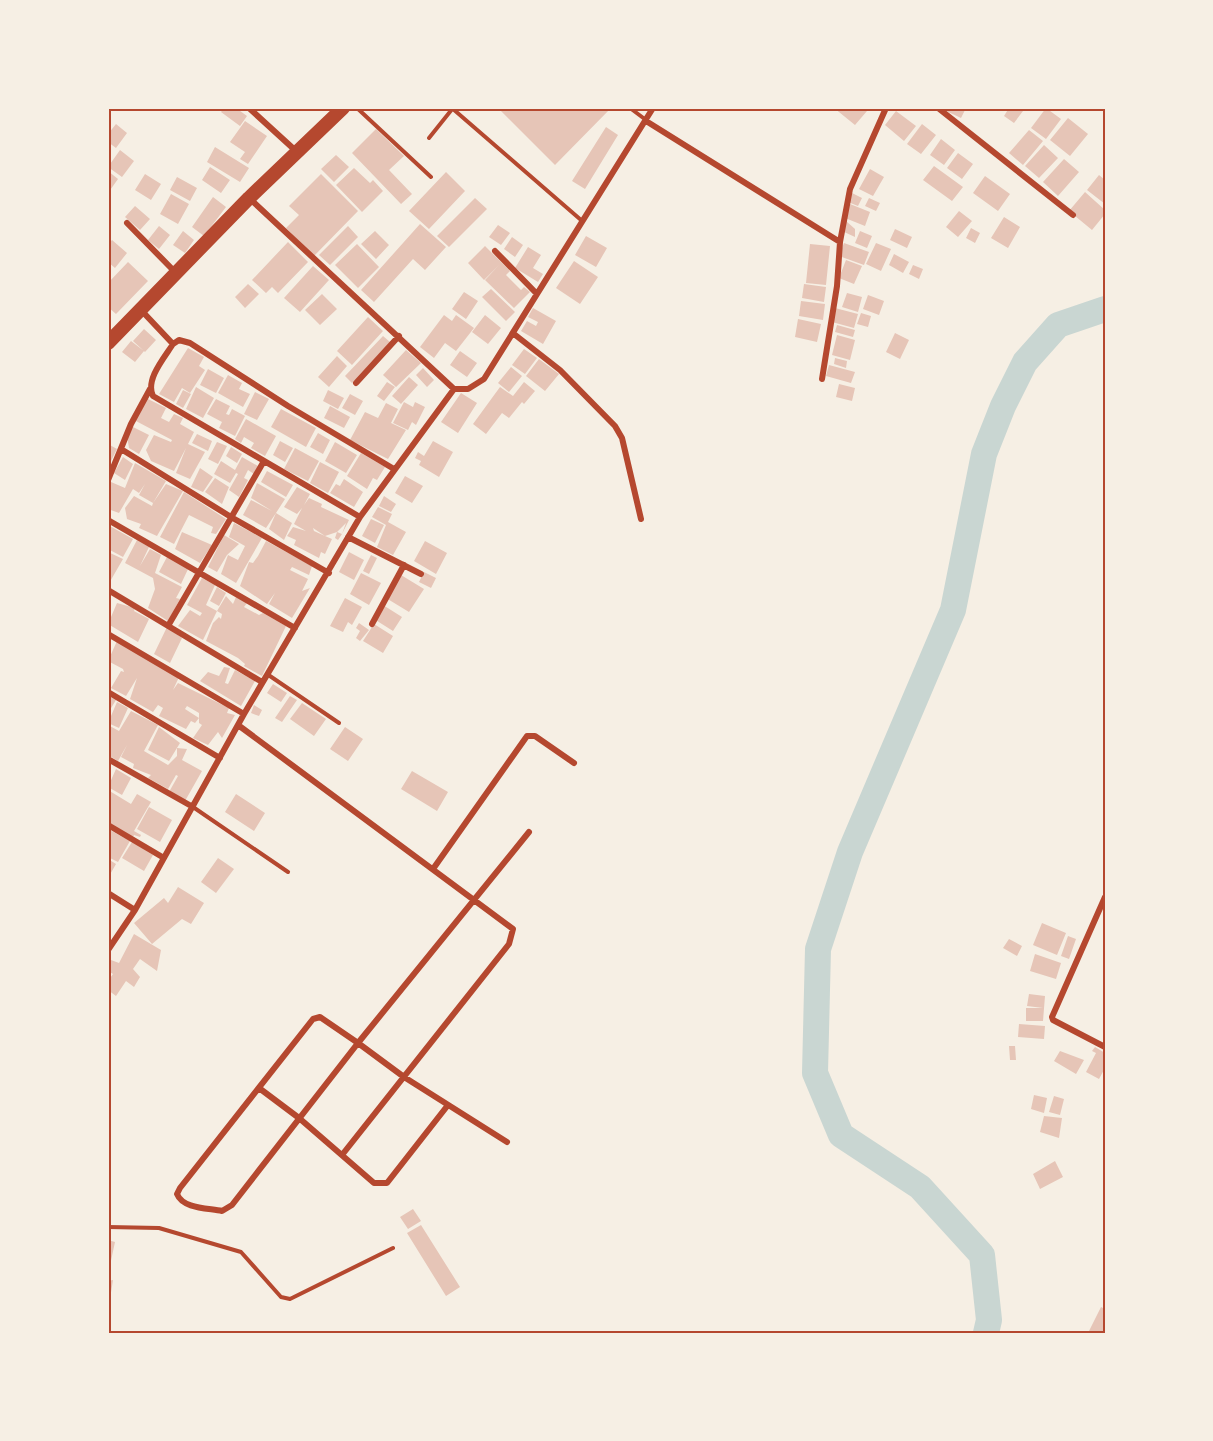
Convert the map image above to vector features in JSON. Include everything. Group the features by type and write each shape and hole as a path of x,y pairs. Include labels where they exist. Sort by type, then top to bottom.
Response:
{"highway":[{"path":"108,342 249,198 343,108"}],"street":[{"path":"249,108 297,152"},
{"path":"249,198 454,389 468,388 484,379 514,334 581,220 654,108"},
{"path":"822,379 837,285 840,242 850,189 886,108"},
{"path":"938,108 1073,215"},
{"path":"646,121 840,242"},
{"path":"127,223 176,274"},
{"path":"495,251 537,294"},
{"path":"141,310 173,344"},
{"path":"514,334 560,370 615,426 622,438 641,519"},
{"path":"356,383 399,336"},
{"path":"108,480 130,424 173,344 179,340 190,343 288,406 394,469"},
{"path":"150,389 153,396 166,405 360,517"},
{"path":"108,950 135,910 262,682 329,573 360,517 454,389"},
{"path":"121,449 231,517 329,573"},
{"path":"168,626 264,460"},
{"path":"108,520 295,628"},
{"path":"348,537 421,574"},
{"path":"372,624 404,565"},
{"path":"108,590 262,682"},
{"path":"108,634 244,714"},
{"path":"108,692 220,758"},
{"path":"238,725 513,929 513,936 342,1155"},
{"path":"433,869 527,736 535,736 574,763"},
{"path":"108,759 193,807"},
{"path":"108,825 165,858"},
{"path":"507,1142 404,1077 358,1043 328,1021 320,1017 313,1019 177,1194 179,1199 186,1204 222,1211 227,1209 358,1043 529,832"},
{"path":"108,893 135,910"},
{"path":"1105,897 1052,1017 1053,1020 1105,1047"},
{"path":"259,1088 299,1118 374,1183 387,1183 448,1105"}],"lane":[{"path":"357,108 431,177"},
{"path":"429,138 453,108 581,220"},
{"path":"630,108 646,121"},
{"path":"267,675 339,723"},
{"path":"193,807 288,872"},
{"path":"108,1227 159,1228 241,1252 281,1297 290,1299 393,1248"}],"building":[{"path":"224,108 236,108 247,116 240,126 221,112"},
{"path":"498,108 611,108 555,165"},
{"path":"834,108 864,108 867,111 855,125"},
{"path":"940,108 966,108 961,118"},
{"path":"1009,108 1019,108 1023,111 1014,123 1004,116"},
{"path":"1046,108 1061,119 1046,139 1031,128"},
{"path":"896,111 916,126 904,141 885,125"},
{"path":"1068,118 1088,134 1070,156 1050,140"},
{"path":"245,121 267,136 248,164 240,159 245,152 230,142"},
{"path":"116,124 127,133 116,148 108,142 108,134"},
{"path":"922,124 936,135 921,154 907,144"},
{"path":"606,127 618,135 585,189 572,181"},
{"path":"376,129 404,156 389,170 412,194 401,204 352,153"},
{"path":"1029,130 1043,141 1023,165 1009,153"},
{"path":"941,139 955,150 944,165 930,155"},
{"path":"1044,145 1058,158 1039,178 1025,166"},
{"path":"215,147 249,168 240,182 207,162"},
{"path":"120,150 134,161 122,177 108,167"},
{"path":"958,153 973,164 962,179 947,168"},
{"path":"336,155 349,167 334,182 321,169"},
{"path":"1064,159 1079,172 1058,196 1043,182"},
{"path":"934,166 963,187 952,201 923,180"},
{"path":"210,167 230,180 221,193 202,180"},
{"path":"354,168 370,183 373,180 383,191 362,212 336,185"},
{"path":"870,169 884,177 873,196 859,189"},
{"path":"108,171 118,179 108,193"},
{"path":"446,172 465,191 429,229 409,211"},
{"path":"145,174 161,184 151,200 135,190"},
{"path":"321,174 358,211 314,256 286,228 299,215 289,206"},
{"path":"1099,175 1105,180 1105,204 1087,190"},
{"path":"985,176 1010,194 998,211 973,193"},
{"path":"177,177 197,188 190,201 170,190"},
{"path":"1085,192 1105,210 1105,214 1092,230 1069,211"},
{"path":"852,193 862,198 858,206 848,202"},
{"path":"171,194 189,204 178,224 160,214"},
{"path":"213,197 226,207 204,236 192,227"},
{"path":"475,198 487,209 449,247 437,236"},
{"path":"869,198 880,203 876,211 865,206"},
{"path":"850,204 870,212 865,226 845,218"},
{"path":"135,206 150,219 140,230 125,217"},
{"path":"959,211 972,221 958,237 946,227"},
{"path":"1004,217 1020,227 1008,248 991,238"},
{"path":"846,221 855,229 855,237 842,231"},
{"path":"420,224 446,247 425,270 413,259 374,302 361,290"},
{"path":"498,225 510,233 501,245 489,237"},
{"path":"159,226 170,235 159,249 148,240"},
{"path":"348,226 358,237 330,265 319,255"},
{"path":"971,228 980,233 975,243 966,238"},
{"path":"895,229 912,237 907,248 890,240"},
{"path":"183,231 194,240 185,253 173,245"},
{"path":"375,231 389,245 376,259 361,244"},
{"path":"860,231 872,236 867,248 855,243"},
{"path":"586,236 607,248 596,267 575,255"},
{"path":"512,237 523,245 515,257 504,249"},
{"path":"112,240 127,253 115,268 108,262 108,244"},
{"path":"288,242 308,262 278,293 272,287 266,293 252,280"},
{"path":"844,243 869,252 864,265 839,256"},
{"path":"876,243 891,249 881,271 866,264"},
{"path":"357,244 379,267 358,288 335,265"},
{"path":"810,244 830,246 826,285 806,283"},
{"path":"485,246 510,271 506,275 521,290 524,287 530,292 514,308 485,280 499,265 484,280 468,263"},
{"path":"528,247 541,255 533,268 543,274 538,282 515,268"},
{"path":"894,254 909,262 903,273 889,265"},
{"path":"846,260 862,266 854,284 839,278"},
{"path":"574,261 598,277 580,304 556,288"},
{"path":"128,262 148,281 116,314 108,307 108,283"},
{"path":"913,265 923,269 919,279 909,274"},
{"path":"313,266 329,280 300,312 284,298"},
{"path":"248,284 259,294 245,308 235,297"},
{"path":"804,284 826,287 824,302 802,298"},
{"path":"491,289 515,312 506,321 482,297"},
{"path":"464,292 478,301 466,319 452,309"},
{"path":"847,293 862,297 858,312 842,307"},
{"path":"322,294 337,309 320,325 305,310"},
{"path":"868,295 884,301 879,315 863,309"},
{"path":"801,301 825,304 823,320 799,316"},
{"path":"533,308 556,321 543,344 521,331 527,321 536,326 538,322 528,317"},
{"path":"835,308 858,314 854,328 832,322"},
{"path":"861,313 871,316 868,327 857,324"},
{"path":"444,315 452,321 456,315 474,328 456,351 445,343 434,358 420,347"},
{"path":"485,315 501,328 488,344 472,332"},
{"path":"368,317 383,331 352,365 337,351"},
{"path":"798,319 821,324 817,342 795,337"},
{"path":"837,325 855,330 853,337 835,332"},
{"path":"144,329 156,340 145,352 133,341"},
{"path":"895,333 909,340 900,359 886,352"},
{"path":"837,335 855,340 850,360 832,355"},
{"path":"383,336 390,342 352,383 345,376"},
{"path":"131,341 144,351 135,362 122,352"},
{"path":"188,348 204,357 199,366 205,370 190,393 182,388 174,402 159,394"},
{"path":"524,349 537,358 525,374 512,365"},
{"path":"406,350 421,363 396,387 383,375"},
{"path":"460,351 477,363 467,377 450,365"},
{"path":"337,356 347,366 329,387 318,377"},
{"path":"835,358 847,361 846,368 834,364"},
{"path":"539,359 559,374 545,391 526,376"},
{"path":"829,365 855,372 851,383 826,376"},
{"path":"511,367 522,376 509,392 498,383"},
{"path":"423,368 434,380 427,387 416,375"},
{"path":"208,369 224,378 216,393 200,385"},
{"path":"228,375 242,383 239,389 250,394 243,407 218,393"},
{"path":"409,377 418,385 401,404 392,396"},
{"path":"387,382 395,387 384,401 377,396"},
{"path":"524,382 535,391 509,418 502,413 486,434 473,424 500,387 513,396"},
{"path":"839,384 855,388 852,401 836,397"},
{"path":"196,387 214,398 203,418 186,409"},
{"path":"183,390 191,394 183,408 176,404"},
{"path":"328,390 344,398 338,409 323,401"},
{"path":"255,392 269,399 257,420 244,414"},
{"path":"461,393 477,403 458,433 441,422"},
{"path":"350,394 363,401 355,415 342,408"},
{"path":"146,398 166,408 161,418 169,422 174,414 183,418 180,424 194,432 188,444 205,452 190,479 176,473 186,448 174,471 151,461 146,450 154,435 171,442 172,440 134,420"},
{"path":"216,399 230,406 226,414 229,415 232,409 245,416 235,436 219,428 222,422 207,414"},
{"path":"404,402 413,407 415,402 425,407 416,425 412,422 408,430 393,423"},
{"path":"386,403 398,409 391,423 406,430 388,459 350,440 365,412 378,418"},
{"path":"330,406 350,417 344,428 324,418"},
{"path":"281,409 316,428 306,447 271,427"},
{"path":"246,419 276,436 265,456 251,448 254,443 244,437 241,443 235,439"},
{"path":"133,427 149,435 139,454 129,448 127,436"},
{"path":"318,433 330,440 323,454 310,447"},
{"path":"197,434 212,441 208,451 192,443"},
{"path":"280,441 293,448 285,462 273,455"},
{"path":"433,441 453,452 439,477 419,465 421,461 415,458 418,452 424,456"},
{"path":"217,442 227,446 218,464 208,459"},
{"path":"335,442 357,455 346,473 325,461"},
{"path":"108,444 117,449 108,467"},
{"path":"231,447 242,454 237,463 226,456"},
{"path":"295,448 319,461 308,481 284,469"},
{"path":"361,453 385,467 377,480 373,478 367,489 347,476"},
{"path":"123,457 133,464 125,480 114,473"},
{"path":"242,457 258,466 254,474 248,470 244,478 248,480 239,497 229,490 238,474 236,473 230,483 214,474 221,461 235,470"},
{"path":"320,462 339,472 328,493 310,483"},
{"path":"135,463 166,481 153,503 139,495 145,484 139,493 133,489 119,513 108,509 111,482 125,488"},
{"path":"200,468 213,477 203,492 191,487"},
{"path":"267,471 293,485 286,497 261,482"},
{"path":"405,476 423,486 412,503 395,493"},
{"path":"215,478 229,487 222,504 205,492"},
{"path":"344,479 363,492 354,507 330,493 336,484 340,486"},
{"path":"257,483 285,499 266,528 243,515 251,500 272,511 251,498"},
{"path":"166,484 183,491 157,536 139,528 141,524 127,519 125,508 134,496 152,506"},
{"path":"297,487 310,494 304,505 309,498 322,504 321,507 349,520 342,534 346,523 337,532 325,536 332,539 325,554 321,552 319,558 294,545 296,540 287,536 293,527 306,531 294,524 302,508 297,514 284,507"},
{"path":"184,492 226,519 216,534 211,533 213,527 189,515 174,544 160,537"},
{"path":"384,496 396,504 391,512 379,506"},
{"path":"378,507 392,514 388,522 406,532 393,555 377,547 386,525 372,517"},
{"path":"276,513 292,523 284,540 269,529"},
{"path":"371,519 384,525 375,543 362,536"},
{"path":"234,523 262,538 236,583 221,574 228,555 238,560 245,546 229,537"},
{"path":"108,525 133,539 123,557 108,549"},
{"path":"182,532 212,545 200,563 175,549"},
{"path":"337,532 342,534 338,540 335,538"},
{"path":"224,535 239,544 227,555 217,572 208,567"},
{"path":"137,540 149,547 140,566 150,549 161,555 155,573 182,587 176,598 180,599 168,621 148,608 155,589 153,578 125,563"},
{"path":"266,541 312,566 309,575 292,567 290,570 308,579 302,591 310,588 292,618 269,604 275,593 267,604 240,586 249,562 253,563"},
{"path":"425,541 447,553 436,574 414,561"},
{"path":"108,552 123,559 108,585"},
{"path":"349,552 364,560 354,580 339,572"},
{"path":"371,555 377,558 369,574 363,571"},
{"path":"167,557 189,567 181,584 159,572"},
{"path":"424,572 436,578 431,588 419,582"},
{"path":"361,573 381,583 369,605 350,594"},
{"path":"401,575 424,589 409,612 386,598"},
{"path":"202,578 215,585 206,605 217,611 203,640 178,626 190,610 200,616 202,613 187,605"},
{"path":"217,587 226,593 219,606 210,601"},
{"path":"226,596 233,604 236,597 247,603 244,607 259,615 263,613 286,626 262,676 244,666 245,664 238,658 206,641 213,623 219,617 221,619 222,614 217,611"},
{"path":"345,598 362,607 352,625 348,622 343,632 330,626"},
{"path":"117,603 135,608 134,611 149,619 138,642 108,624"},
{"path":"383,605 402,617 393,631 374,619"},
{"path":"359,623 369,630 360,641 356,638 360,631 356,628"},
{"path":"374,624 393,636 383,653 363,641"},
{"path":"167,627 182,638 170,663 154,654"},
{"path":"117,641 179,677 173,690 178,683 229,708 227,713 235,715 222,738 218,732 208,745 193,738 202,725 199,723 199,718 195,723 191,721 186,729 159,716 163,708 158,705 153,712 130,699 137,678 126,696 111,688 121,671 124,672 123,669 108,661","holes":["187,706 199,713 199,718 185,709"]},
{"path":"224,667 230,668 225,683 228,684 235,670 255,681 241,706 200,681 208,672 219,676"},
{"path":"273,684 287,693 281,702 267,693"},
{"path":"108,696 116,700 108,713"},
{"path":"290,696 297,700 282,722 275,718"},
{"path":"117,702 128,708 119,728 108,723"},
{"path":"302,703 326,719 314,736 290,719"},
{"path":"254,705 262,710 259,716 251,713"},
{"path":"131,711 158,725 144,751 168,765 177,756 177,748 187,749 182,760 202,771 185,801 169,792 178,776 176,775 168,789 148,778 151,775 133,768 134,764 121,757 127,745 118,761 108,755 108,725 119,731"},
{"path":"159,727 180,743 169,761 148,750"},
{"path":"345,727 363,739 348,761 330,749"},
{"path":"116,769 131,778 122,795 108,787"},
{"path":"412,771 448,792 437,811 401,789"},
{"path":"108,790 131,804 137,794 151,802 134,831 141,835 140,837 134,835 133,837 108,823"},
{"path":"236,794 265,813 254,831 225,812"},
{"path":"149,807 172,820 160,842 137,829"},
{"path":"108,829 130,841 118,862 108,857"},
{"path":"132,842 153,855 144,871 122,858"},
{"path":"218,858 234,869 216,893 201,882"},
{"path":"108,859 116,864 108,878"},
{"path":"178,887 204,903 191,924 182,919 152,944 134,923 164,898 168,903"},
{"path":"1042,923 1066,933 1057,955 1033,945"},
{"path":"134,934 161,950 157,971 140,959 133,969 140,977 134,987 126,981 116,996 108,990 108,981 113,974 108,971 108,964 111,960 119,963"},
{"path":"1068,936 1076,939 1069,959 1061,956"},
{"path":"1009,939 1022,946 1017,956 1003,948"},
{"path":"1035,954 1061,963 1056,979 1030,971"},
{"path":"1029,994 1045,996 1043,1021 1026,1021 1026,1008 1043,1008 1027,1006"},
{"path":"1019,1024 1045,1026 1044,1039 1018,1037"},
{"path":"1009,1046 1015,1046 1016,1060 1010,1060"},
{"path":"1095,1047 1105,1053 1105,1068 1099,1079 1086,1072 1096,1053 1092,1051"},
{"path":"1060,1051 1084,1060 1076,1074 1054,1061"},
{"path":"1034,1095 1047,1098 1044,1113 1031,1109"},
{"path":"1054,1096 1064,1099 1060,1115 1049,1112"},
{"path":"1044,1116 1062,1118 1059,1138 1040,1132"},
{"path":"1055,1161 1063,1177 1040,1189 1033,1174"},
{"path":"413,1209 421,1221 408,1229 400,1217"},
{"path":"421,1225 460,1287 446,1296 407,1233"},
{"path":"108,1240 115,1242 109,1270 108,1270"},
{"path":"113,1280 109,1305 108,1305 108,1281"},
{"path":"1101,1307 1105,1309 1105,1333 1093,1333 1089,1331"}],"waterway":[{"path":"986,1333 989,1320 982,1255 920,1187 841,1135 815,1073 818,949 850,852 953,610 984,454 1003,406 1025,362 1058,325 1105,309"}]}
